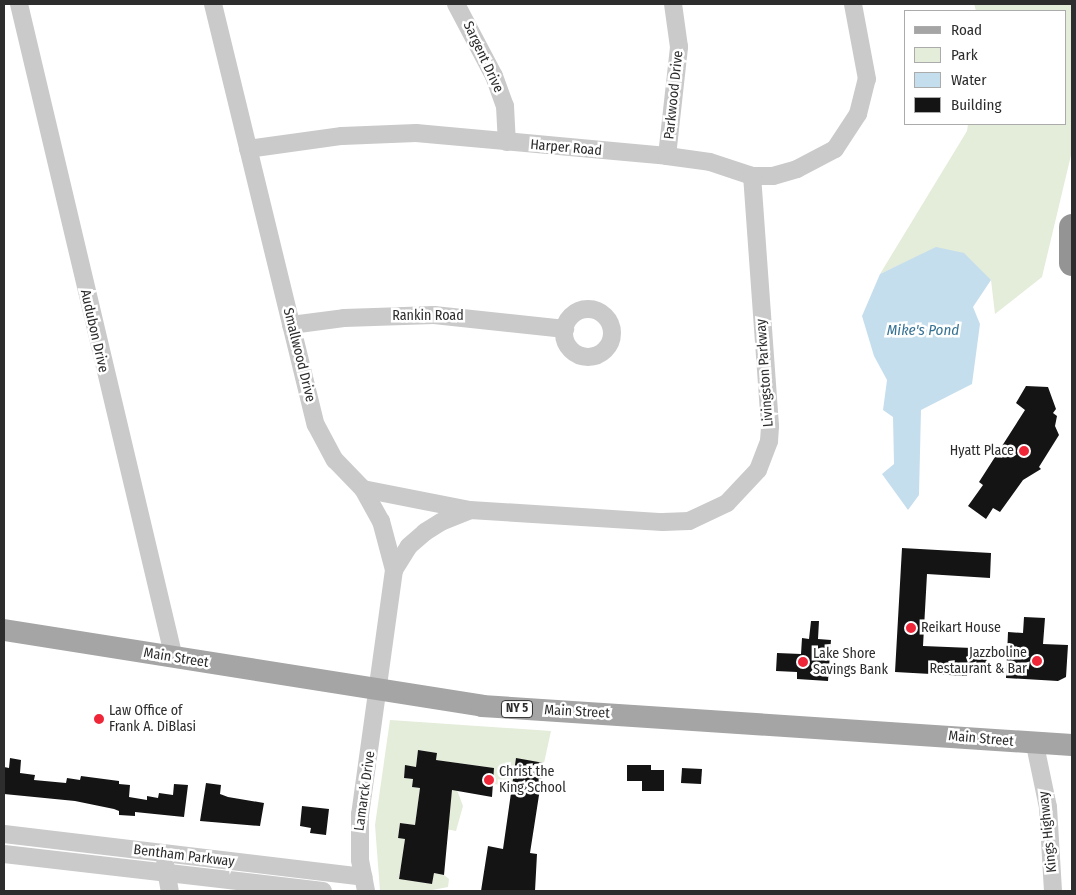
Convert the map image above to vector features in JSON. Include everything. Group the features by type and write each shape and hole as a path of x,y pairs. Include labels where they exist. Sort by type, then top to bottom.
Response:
{"highway":[{"path":"1072,226 1072,262"}],"main road":[{"name":"Main Street","path":"4,630 482,706 900,732 1035,745 1072,745"},
{"name":"Main Street","path":"1035,745 1072,753"}],"street":[{"name":"Audubon Drive","path":"19,4 174,658"},
{"name":"Smallwood Drive","path":"213,4 291,325 323,440 348,476 363,489 381,522 394,570 378,690"},
{"name":"Sargent Drive","path":"456,4 494,76 505,106 507,142"},
{"name":"Parkwood Drive","path":"667,156 679,47 673,4"},
{"name":"Harper Road","path":"248,149 342,136 416,133 667,156 710,162 752,176 773,176 818,160 835,149 858,114 867,79 853,4"},
{"name":"Livingston Parkway","path":"363,489 470,510 689,521 727,504 751,481 765,455 770,426 752,176"},
{"name":"Rankin Road","path":"291,325 344,318 434,315 564,329"},
{"name":"Livingston Parkway","path":"394,570 409,546 425,532 441,522 470,510"},
{"name":"Lamarck Drive","path":"364,884 360,860 360,814 378,690"},
{"name":"Kings Highway","path":"1035,745 1048,807 1053,891"},
{"name":"Bentham Parkway","path":"4,834 163,854 364,884"},
{"name":"Bentham Parkway","path":"4,854 322,891"},
{"path":"163,854 170,891"}],"green space":[{"path":"974,4 1072,4 1072,151 1042,277 995,314 991,280 936,248 880,274 967,131 968,125 1066,125 1066,10 976,10"},
{"path":"390,720 551,731 544,763 516,759 512,786 492,784 494,768 436,760 437,753 418,750 416,767 405,766 404,778 413,779 412,787 420,788 415,825 400,823 398,838 405,839 399,878 432,884 434,873 444,875 449,879 448,887 427,891 380,891 375,825"},
{"path":"452,790 457,790 463,806 456,831 446,829"}],"water":[{"name":"Mike's Pond","path":"936,247 964,253 991,280 973,307 980,324 972,384 921,410 919,495 908,510 882,474 894,464 893,417 883,410 887,380 874,356 862,316 880,274"}],"building":[{"name":"Hyatt Place","path":"1026,386 1048,387 1056,409 1053,413 1057,416 1055,426 1059,435 1039,467 1041,469 1023,480 1000,512 993,508 986,519 968,506 983,485 979,482 1025,410 1016,403"},
{"name":"Reikart House","path":"902,548 991,553 990,578 927,574 923,646 972,648 972,653 987,654 986,667 968,666 967,676 895,672"},
{"name":"Jazzboline Restaurant & Bar","path":"1024,617 1045,618 1043,644 1068,645 1066,677 1058,681 1006,678 1008,632 1023,633"},
{"name":"Lake Shore Savings Bank","path":"811,621 819,621 818,639 831,640 828,681 797,679 797,672 776,671 777,653 801,654 802,638 809,639"},
{"path":"418,750 437,753 436,760 494,768 492,797 452,790 444,875 434,873 432,884 399,879 405,839 398,838 400,823 415,825 420,788 412,787 413,779 404,778 405,765 416,767"},
{"path":"10,758 21,760 20,773 35,775 34,780 66,783 67,778 80,780 81,776 119,781 119,784 130,785 129,797 147,800 147,796 158,798 159,793 173,795 174,784 188,785 184,817 135,812 135,816 119,815 119,811 114,809 75,801 4,794 4,767 9,768"},
{"path":"516,758 544,763 530,853 537,854 535,891 481,891 488,846 503,849"},
{"path":"627,765 651,765 651,770 664,770 664,791 642,791 642,781 627,781"},
{"path":"682,768 702,769 701,784 681,783"},
{"path":"206,783 221,785 220,794 228,797 264,803 260,826 200,821"},
{"path":"302,806 329,809 326,835 310,833 311,828 300,826"}],"place":[{"name":"Hyatt Place","path":"1024,451"},
{"name":"Reikart House","path":"911,628"},
{"name":"Jazzboline Restaurant & Bar","path":"1037,661"},
{"name":"Lake Shore Savings Bank","path":"803,662"},
{"name":"Law Office of Frank A. DiBlasi","path":"99,719"},
{"name":"Christ the King School","path":"489,780"}]}
